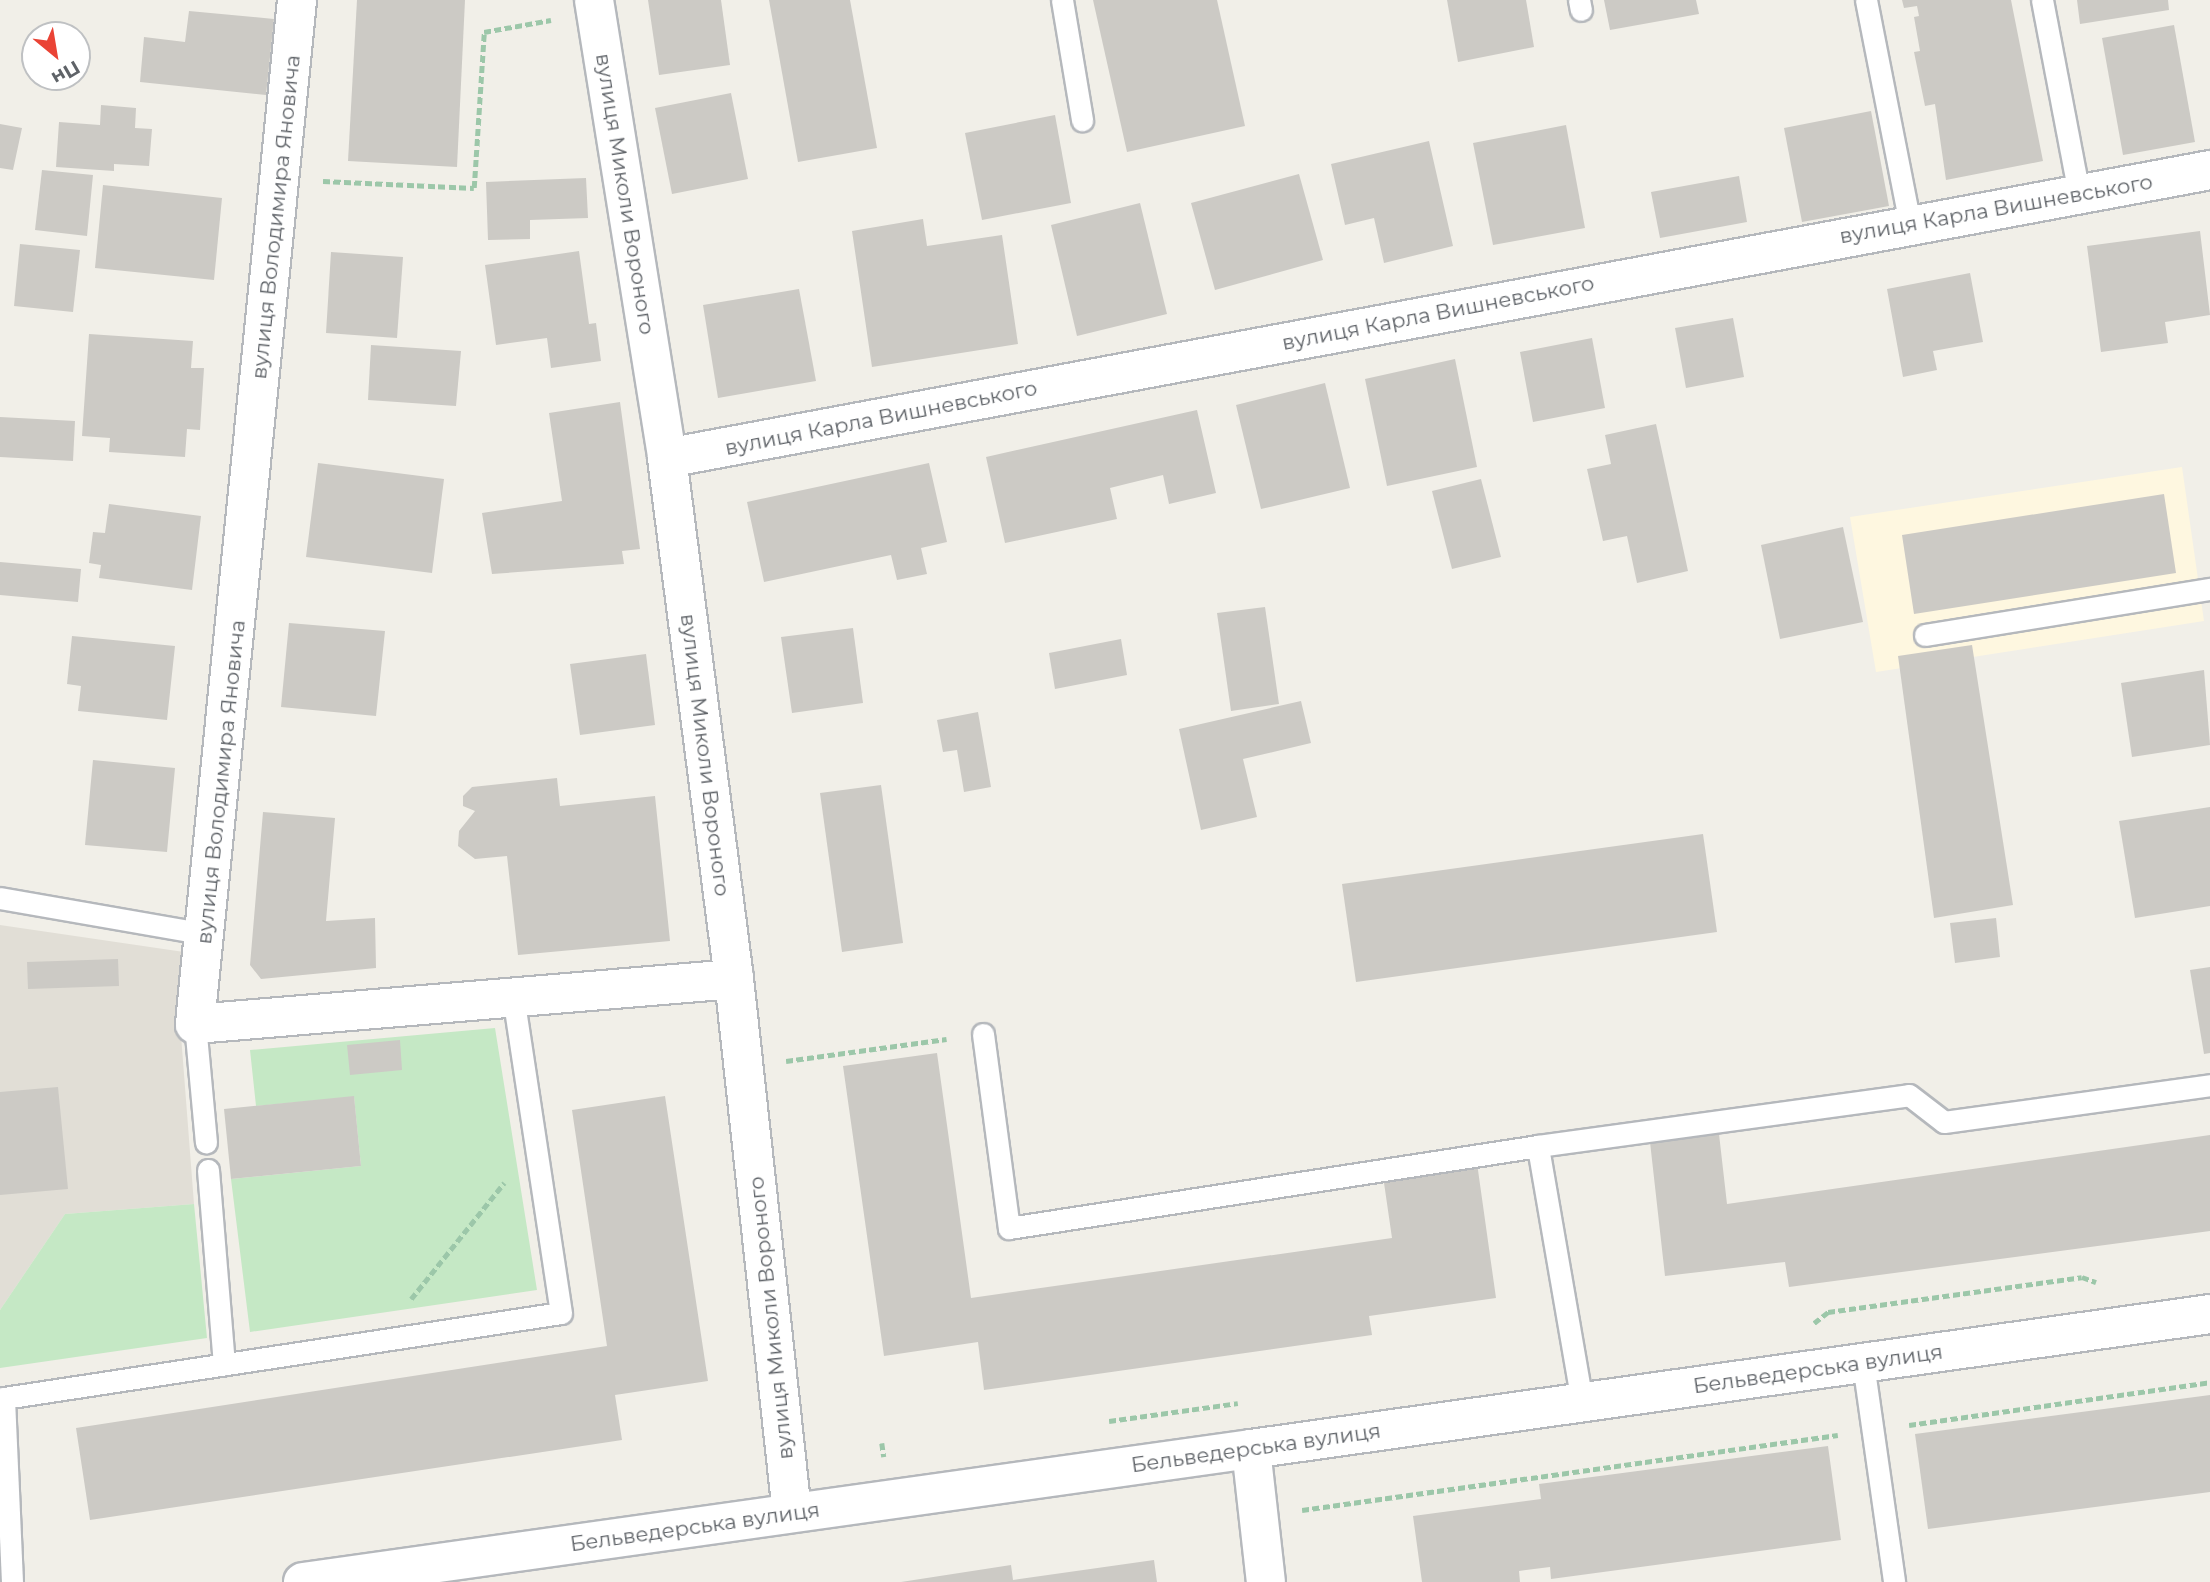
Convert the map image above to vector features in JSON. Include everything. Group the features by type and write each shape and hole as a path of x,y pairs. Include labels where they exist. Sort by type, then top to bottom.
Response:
{"street":[{"name":"вулиця Володимира Яновича","path":"195,1024 297,0"},
{"name":"вулиця Миколи Вороного","path":"595,6 667,458 734,979 792,1513"},
{"name":"вулиця Карла Вишневського","path":"667,458 2210,170"},
{"path":"195,1024 734,979"},
{"name":"Бельведерська вулиця","path":"303,1582 2210,1314"},
{"path":"1251,1449 1266,1582"}],"lane":[{"path":"1062,0 1082,120"},
{"path":"1866,0 1910,225"},
{"path":"2042,0 2079,194"},
{"path":"1925,635 2210,589"},
{"path":"0,898 206,934"},
{"path":"12,1582 2,1398 561,1313 513,997"},
{"path":"195,1024 206,1142"},
{"path":"983,1034 1009,1228 1538,1146 1909,1095 1944,1122 2210,1085"},
{"path":"1538,1146 1582,1402"},
{"path":"208,1170 224,1364"},
{"path":"1863,1363 1894,1582"}],"path":[{"path":"280,179 474,188 484,32 595,6"},
{"path":"744,1067 983,1034"},
{"path":"378,1340 535,1144"},
{"path":"1812,1324 1828,1312 2082,1277 2100,1284"},
{"path":"1259,1516 2210,1382"}],"shaded area":[{"path":"2182,467 2204,621 1876,672 1850,517"},
{"path":"0,925 184,952 179,1009 194,1204 65,1214 0,1310"}],"green space":[{"path":"495,1028 537,1290 250,1332 231,1179 361,1166 354,1097 256,1106 250,1050"},
{"path":"194,1204 207,1338 0,1368 0,1310 65,1214"}],"building":[{"path":"357,0 465,0 457,167 348,161"},
{"path":"648,0 721,0 730,65 659,75"},
{"path":"769,0 850,0 877,148 798,162"},
{"path":"1093,0 1217,0 1245,126 1127,152"},
{"path":"1447,0 1526,0 1534,47 1458,62"},
{"path":"1604,0 1696,0 1699,14 1610,30"},
{"path":"1902,0 2011,0 2043,161 1946,180 1935,104 1925,106 1914,52 1920,51 1914,17 1919,16 1917,6 1904,8"},
{"path":"2077,0 2168,0 2169,10 2080,24"},
{"path":"189,11 274,19 266,95 140,82 144,37 185,42"},
{"path":"2174,25 2195,142 2123,155 2102,38"},
{"path":"731,93 748,179 672,194 655,108"},
{"path":"101,105 136,108 135,128 152,129 149,166 114,164 114,171 56,167 59,122 100,125"},
{"path":"1871,111 1889,206 1802,222 1784,128"},
{"path":"1055,115 1071,203 982,220 965,133"},
{"path":"0,124 22,128 13,170 0,168"},
{"path":"1566,125 1585,228 1493,245 1473,143"},
{"path":"1429,141 1453,246 1384,263 1374,218 1345,225 1331,164"},
{"path":"42,170 93,175 87,236 35,230"},
{"path":"1299,174 1323,260 1215,290 1191,203"},
{"path":"1739,176 1747,222 1660,238 1651,192"},
{"path":"586,178 588,218 530,220 530,239 488,240 486,182"},
{"path":"103,185 222,198 214,280 95,268"},
{"path":"1140,203 1167,314 1077,336 1051,225"},
{"path":"923,219 927,246 1002,235 1018,344 872,367 852,231"},
{"path":"2200,231 2210,315 2165,322 2168,343 2101,352 2087,246"},
{"path":"20,244 80,250 73,312 14,306"},
{"path":"579,251 589,324 596,323 601,361 551,368 547,338 496,345 485,265"},
{"path":"331,252 403,257 397,338 326,333"},
{"path":"1970,273 1983,342 1933,351 1937,370 1903,377 1887,289"},
{"path":"799,289 816,381 718,398 703,305"},
{"path":"1733,318 1744,377 1686,388 1675,328"},
{"path":"89,334 193,341 191,368 204,368 200,430 187,429 185,457 109,452 110,438 82,436"},
{"path":"1592,338 1605,408 1533,422 1520,352"},
{"path":"371,345 461,351 456,406 368,400"},
{"path":"1455,359 1477,467 1387,486 1365,379"},
{"path":"1325,383 1350,488 1261,509 1236,405"},
{"path":"620,402 640,549 622,551 624,564 492,574 482,513 562,501 549,413"},
{"path":"1197,410 1216,493 1169,504 1163,475 1110,488 1117,519 1005,543 986,457"},
{"path":"0,417 75,421 73,461 0,457"},
{"path":"1656,424 1688,571 1637,583 1627,536 1603,541 1587,469 1611,464 1605,435"},
{"path":"318,463 444,479 432,573 306,557"},
{"path":"929,463 947,542 921,548 927,574 897,580 891,555 764,582 747,502"},
{"path":"1481,479 1501,557 1452,569 1432,491"},
{"path":"2164,494 2176,573 1914,614 1902,535"},
{"path":"109,504 201,516 192,590 99,578 101,565 89,563 93,532 105,533"},
{"path":"1843,527 1863,622 1780,639 1761,545"},
{"path":"0,562 81,569 78,602 0,595"},
{"path":"1265,607 1279,704 1231,711 1217,613"},
{"path":"289,623 385,631 376,716 281,707"},
{"path":"853,628 863,703 792,713 781,637"},
{"path":"72,636 175,646 167,720 78,711 81,686 67,684"},
{"path":"1121,639 1127,675 1055,689 1049,653"},
{"path":"1972,645 2013,905 1934,918 1898,656"},
{"path":"646,654 655,725 580,735 570,664"},
{"path":"2204,670 2210,745 2132,757 2121,683"},
{"path":"1301,701 1311,743 1243,759 1257,817 1201,830 1179,729"},
{"path":"978,712 991,787 964,792 957,750 943,752 937,720"},
{"path":"93,760 175,768 167,852 85,845"},
{"path":"557,778 560,806 655,796 670,941 518,955 507,856 475,859 458,846 459,831 475,811 463,806 463,796 472,787"},
{"path":"881,785 903,943 842,952 820,793"},
{"path":"2210,807 2210,906 2135,918 2119,821"},
{"path":"263,812 335,818 326,921 375,918 376,968 261,979 250,965"},
{"path":"1703,834 1717,932 1356,982 1342,884"},
{"path":"1996,918 2000,957 1955,963 1950,923"},
{"path":"118,959 119,986 28,989 27,962"},
{"path":"2210,967 2210,1053 2204,1054 2190,970"},
{"path":"400,1040 402,1070 350,1075 347,1045"},
{"path":"937,1053 971,1298 1392,1238 1383,1176 1477,1163 1496,1298 1369,1316 1372,1335 984,1390 978,1342 884,1356 843,1066"},
{"path":"58,1087 68,1189 0,1195 0,1092"},
{"path":"354,1096 361,1166 231,1179 224,1109"},
{"path":"665,1096 708,1381 615,1395 622,1440 90,1520 76,1428 607,1346 572,1110"},
{"path":"1719,1134 1727,1204 2210,1135 2210,1231 1789,1287 1785,1262 1665,1276 1650,1142"},
{"path":"2210,1395 2210,1492 1928,1529 1915,1434"},
{"path":"1828,1446 1841,1540 1551,1579 1550,1567 1519,1571 1520,1582 1422,1582 1413,1516 1541,1499 1539,1484"},
{"path":"1154,1560 1157,1582 901,1582 1011,1565 1013,1580"}]}
